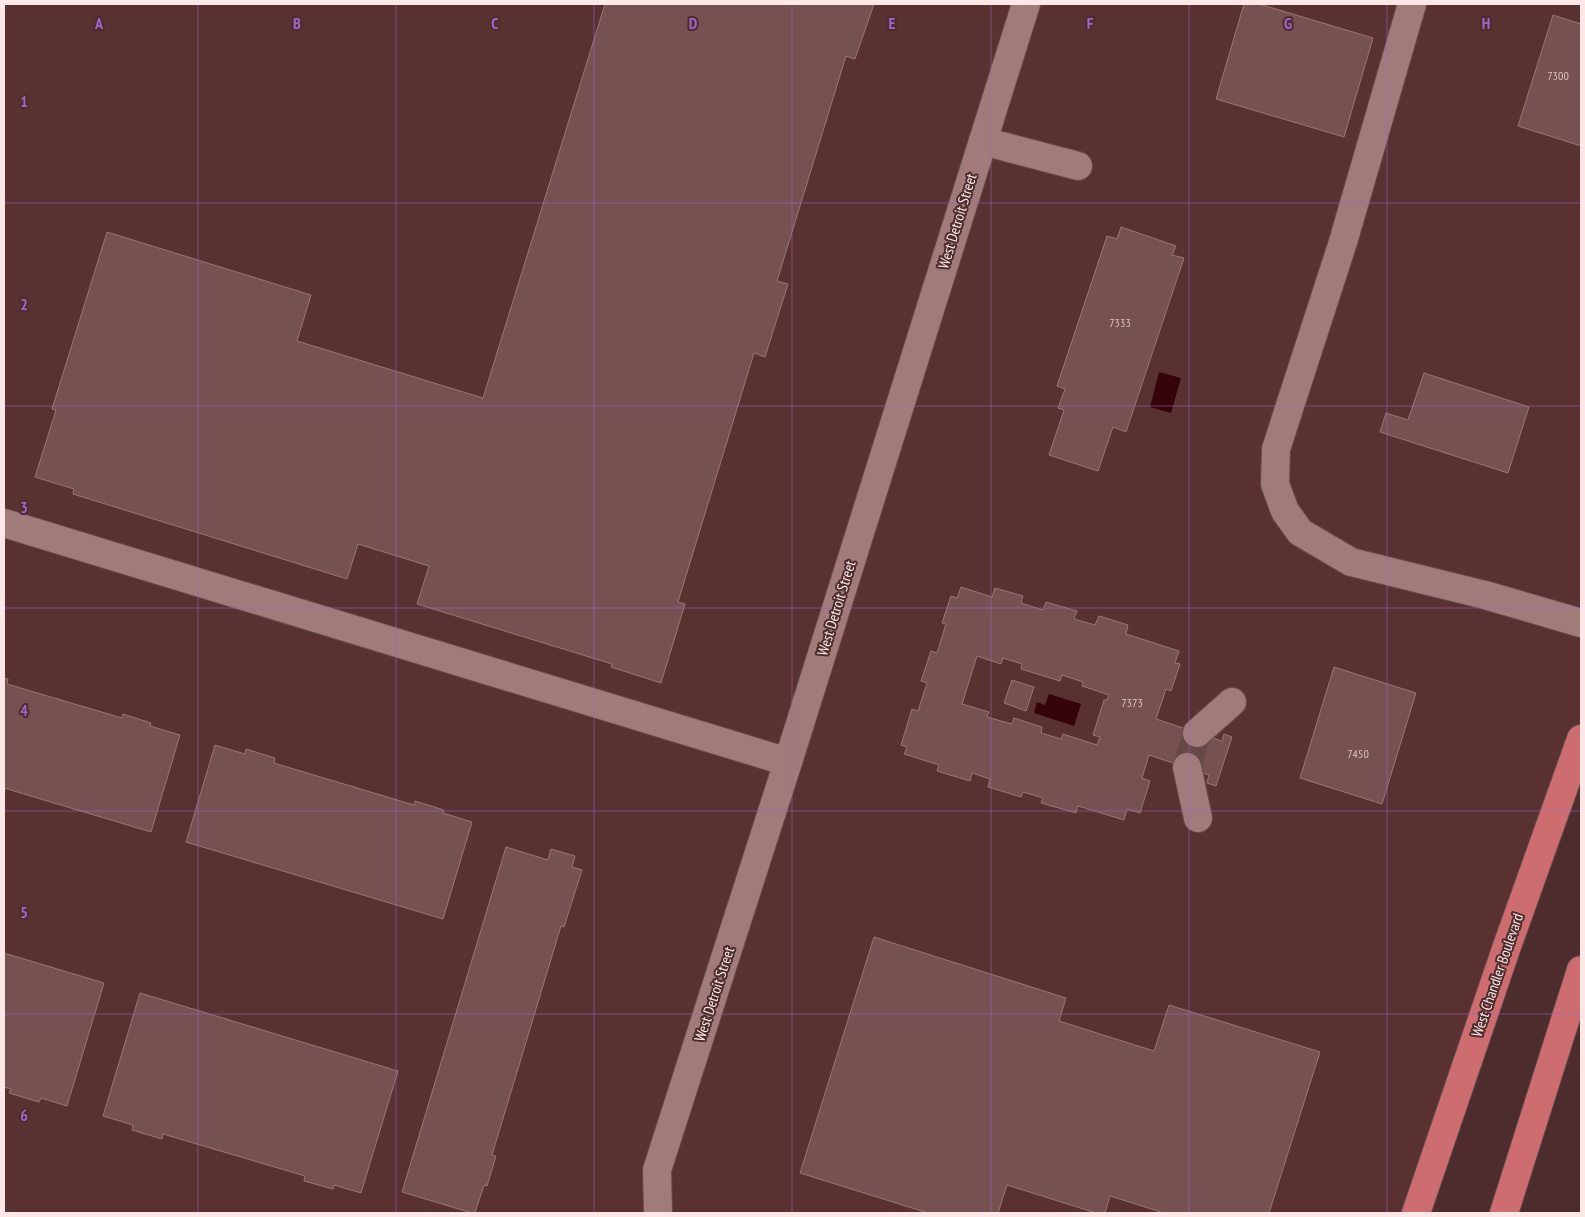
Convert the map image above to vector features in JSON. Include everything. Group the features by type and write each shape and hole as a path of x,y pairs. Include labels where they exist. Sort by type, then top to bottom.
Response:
{"main road":[{"name":"West Chandler Boulevard","path":"1416,1213 1506,949 1581,739"},
{"path":"1504,1213 1581,970"}],"street":[{"name":"West Detroit Street","path":"658,1213 657,1170 788,762 1026,4"},
{"path":"1412,4 1343,242 1276,449 1275,484 1285,511 1300,532 1351,562 1485,595 1581,623"},
{"path":"983,140 1078,166"},
{"path":"4,523 788,762"},
{"path":"1197,733 1232,702"},
{"path":"1187,767 1198,818"}],"shaded area":[{"path":"4,4 1581,4 1581,741 1416,1213 4,1213"},
{"path":"1159,372 1181,378 1171,413 1150,407"},
{"path":"1049,694 1081,704 1074,726 1034,713 1037,702 1045,705"}],"building":[{"path":"605,4 874,4 855,59 846,56 777,281 788,284 765,357 754,353 678,602 685,604 661,683 611,667 612,664 417,604 429,566 358,544 347,579 73,494 74,489 35,477 56,410 52,409 107,232 311,295 297,341 483,398"},
{"path":"1244,4 1259,4 1373,38 1344,137 1216,99"},
{"path":"1553,15 1581,24 1581,146 1518,126"},
{"path":"1121,227 1176,246 1172,255 1184,258 1126,432 1113,427 1098,471 1049,455 1064,410 1058,408 1065,389 1057,386 1107,236 1117,239"},
{"path":"1424,373 1529,407 1508,473 1380,432 1386,413 1408,420"},
{"path":"961,587 992,597 995,588 1023,596 1021,603 1043,610 1046,602 1077,611 1074,619 1095,625 1099,616 1128,625 1126,634 1179,651 1175,663 1180,664 1171,691 1166,689 1156,719 1222,741 1224,734 1232,737 1216,786 1207,783 1209,775 1149,755 1142,778 1150,781 1140,813 1127,809 1124,820 1078,806 1076,813 1041,803 1043,798 1023,792 1021,797 988,787 990,779 972,773 970,781 937,771 939,765 904,754 907,747 901,745 912,709 918,711 927,683 921,681 931,651 937,653 946,624 942,623 951,596 957,598","holes":["977,656 1001,664 1003,658 1022,664 1021,669 1060,681 1062,675 1083,682 1082,686 1109,695 1107,700 1104,700 1093,735 1100,737 1097,745 1063,734 1061,739 1041,733 1042,727 1014,718 1012,724 987,717 989,712 962,704"]},
{"path":"1334,667 1416,693 1382,804 1300,778"},
{"path":"4,678 8,679 7,684 122,718 123,714 151,723 150,726 180,735 151,832 4,788"},
{"path":"1012,680 1034,687 1026,711 1004,703"},
{"path":"215,745 245,754 246,749 275,758 274,763 414,805 415,801 444,810 443,813 472,822 443,919 186,842"},
{"path":"506,847 548,860 551,849 575,856 572,867 582,870 564,927 561,926 492,1155 496,1156 487,1186 484,1185 475,1213 472,1213 402,1192"},
{"path":"874,937 1066,998 1059,1021 1154,1051 1169,1005 1320,1052 1269,1213 1164,1213 1110,1196 1105,1213 1096,1213 1007,1185 998,1213 928,1213 800,1173"},
{"path":"4,953 104,983 67,1106 41,1098 39,1102 9,1093 11,1089 4,1087"},
{"path":"140,993 398,1071 361,1193 334,1185 333,1189 304,1181 305,1176 163,1134 162,1139 132,1130 133,1125 103,1116"}],"tunnel":[{"path":"1187,767 1197,733"}]}
